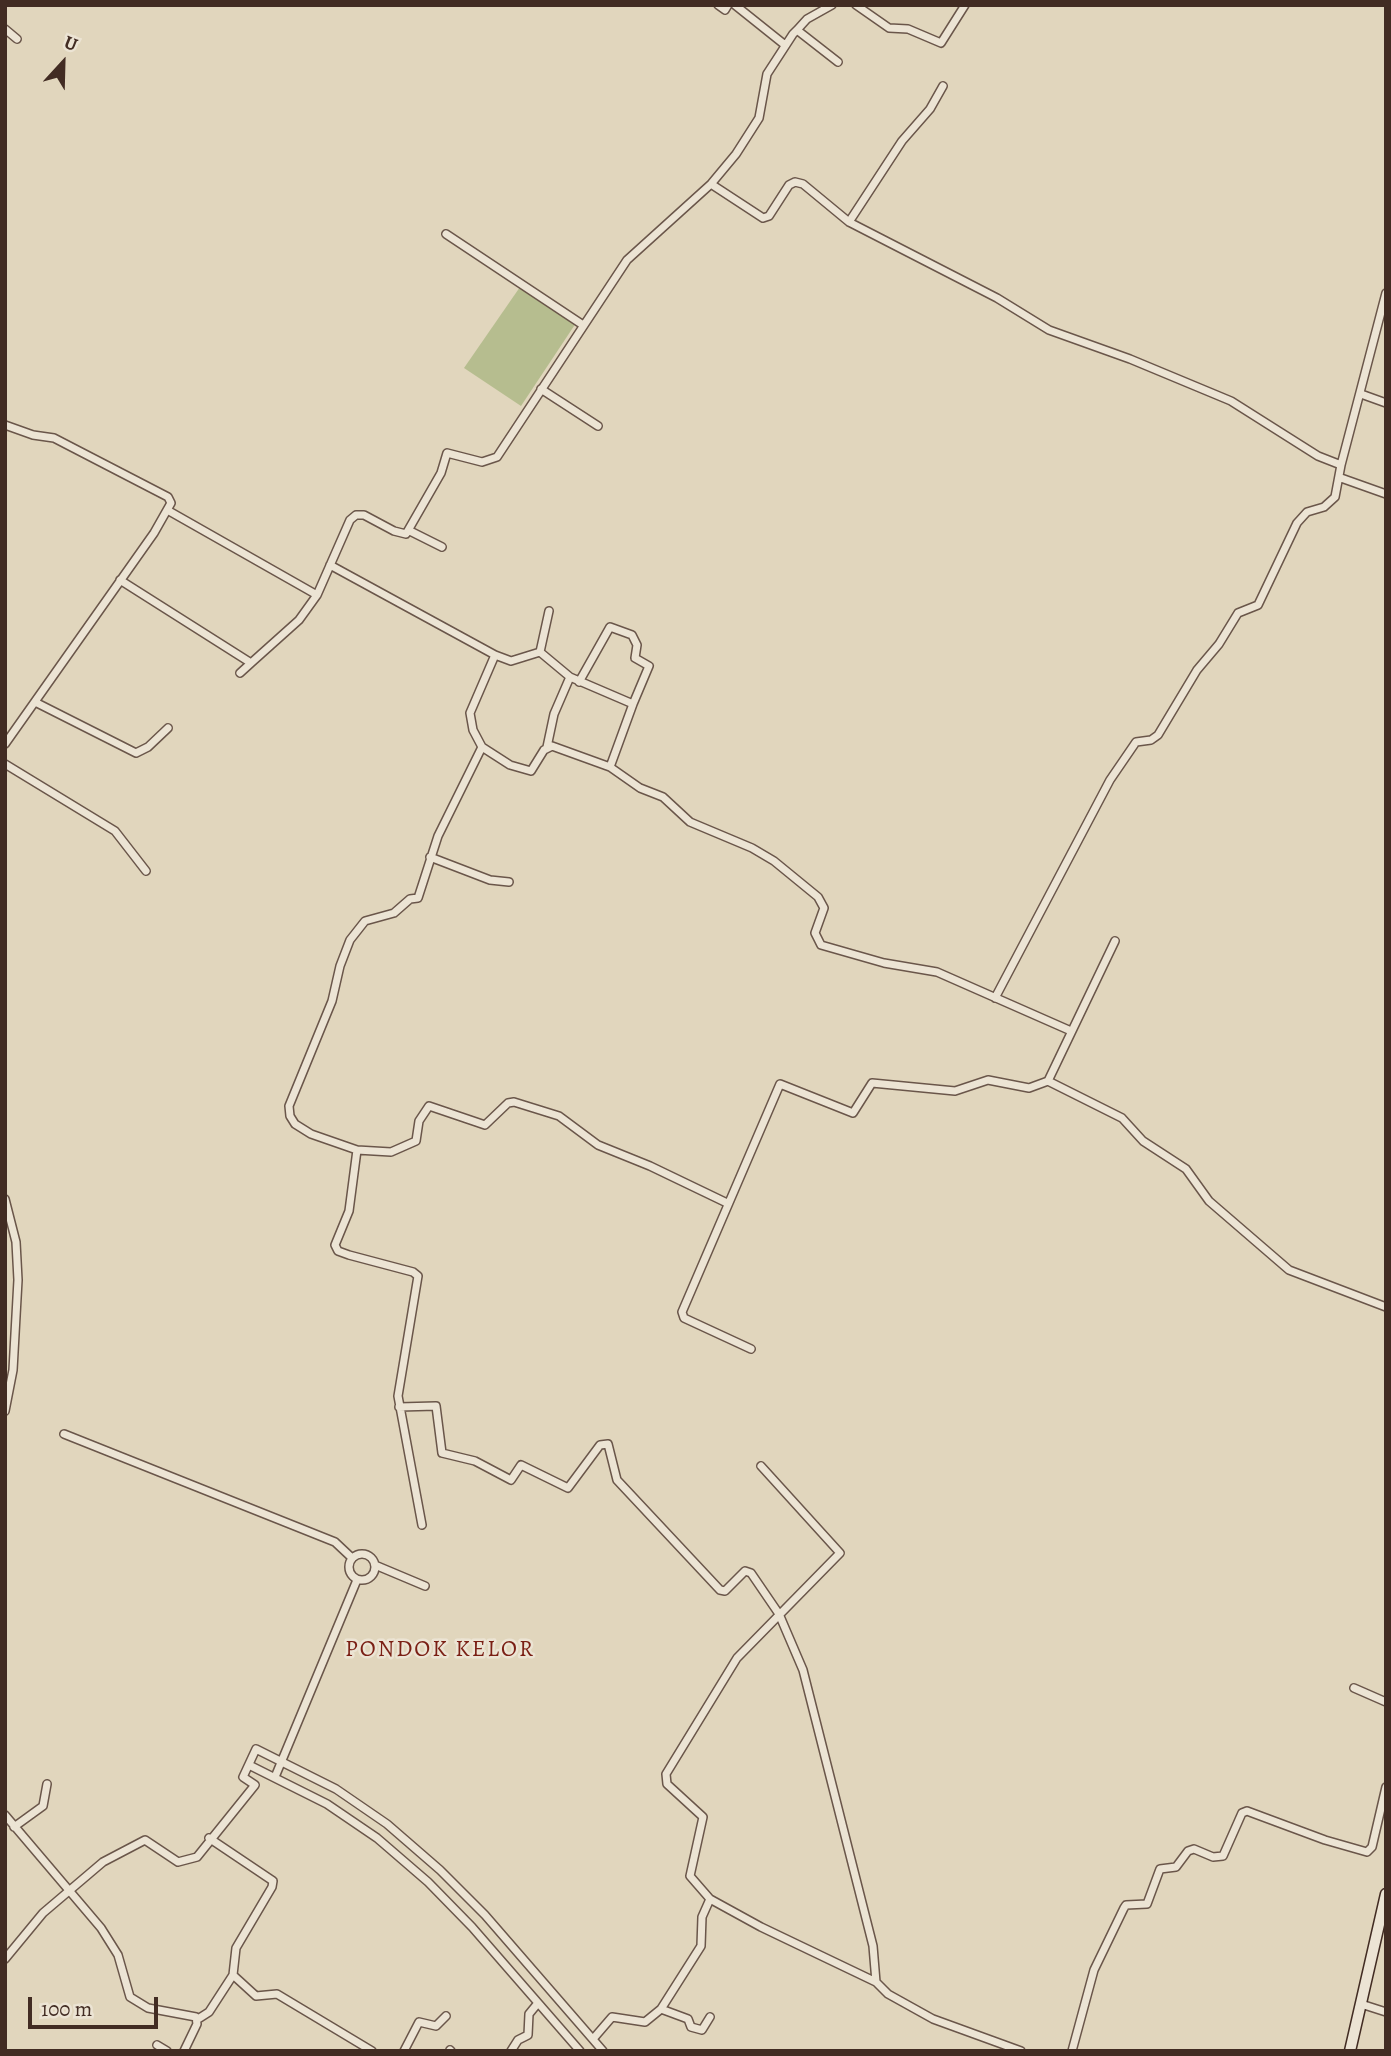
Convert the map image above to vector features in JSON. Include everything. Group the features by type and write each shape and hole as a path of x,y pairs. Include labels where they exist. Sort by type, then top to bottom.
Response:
{"street":[{"path":"718,5 725,10 728,5"},
{"path":"734,5 785,45"},
{"path":"240,673 299,620 317,595 350,520 356,515 364,515 403,535 410,531 441,473 447,453 482,462 497,457 627,260 711,184 736,154 759,118 767,74 785,45 807,19 832,5"},
{"path":"856,5 889,28 908,29 941,43 965,5"},
{"path":"5,29 17,39"},
{"path":"797,30 838,62"},
{"path":"849,222 902,141 930,109 943,86"},
{"path":"711,184 763,218 769,216 789,185 795,182 803,184 849,222 997,298 1049,330 1130,359 1231,401 1318,456 1341,464"},
{"path":"446,234 583,325"},
{"path":"995,998 1110,780 1136,742 1151,740 1158,735 1197,670 1219,644 1238,613 1258,605 1297,523 1312,509 1332,501 1341,478 1341,464 1373,352 1378,315 1386,293"},
{"path":"541,389 598,426"},
{"path":"1361,394 1386,403"},
{"path":"5,425 54,438 171,499 169,511 5,744"},
{"path":"1341,478 1386,494"},
{"path":"169,511 317,595"},
{"path":"410,531 442,547"},
{"path":"330,565 495,655 511,660 540,652"},
{"path":"120,580 251,663"},
{"path":"540,652 549,611"},
{"path":"579,681 610,627 632,635 637,645 635,658 649,666 610,767"},
{"path":"540,652 570,677 633,704"},
{"path":"495,655 470,713 473,730 482,747 510,765 531,771 547,747 554,714 570,677"},
{"path":"35,702 136,753 148,747 168,728"},
{"path":"547,747 552,746 610,767 640,788 663,797 690,822 752,848 774,861 818,897 824,908 815,933 821,945 884,963 937,972 1071,1031"},
{"path":"482,747 457,793 430,857 418,898 410,899 394,913 365,921 350,940 340,966 332,1001 289,1106 295,1124 311,1134 356,1150 391,1152 412,1145 418,1137 419,1121 429,1106 485,1125 508,1103 514,1102 555,1115 598,1145 650,1166 727,1203"},
{"path":"5,764 115,831 146,871"},
{"path":"430,857 490,880 509,882"},
{"path":"751,1349 682,1314 727,1203 780,1084 853,1113 872,1083 955,1091 988,1080 1029,1088 1048,1081 1115,941"},
{"path":"1048,1081 1122,1118 1143,1141 1186,1169 1209,1201 1289,1270 1386,1307"},
{"path":"356,1150 349,1211 335,1245 338,1251 413,1272 418,1276 399,1374 399,1407 422,1525"},
{"path":"5,1199 16,1242 18,1280 13,1370 5,1411"},
{"path":"399,1407 436,1406 442,1453 475,1461 509,1480 521,1465 568,1488 600,1444 608,1444 617,1480 706,1577 724,1592 748,1571 779,1614 803,1670 873,1946 876,1982"},
{"path":"64,1434 335,1542 352,1558"},
{"path":"761,1465 840,1553 737,1658 666,1774 667,1784 672,1791 703,1817 690,1876 710,1899 876,1982 888,1994 933,2019 1021,2051"},
{"path":"375,1565 374,1574 367,1580 358,1580 350,1575 348,1566 352,1558 361,1554 370,1557 375,1565 425,1586"},
{"path":"275,1777 358,1580"},
{"path":"1354,1688 1386,1702"},
{"path":"5,1959 29,1928 66,1890 103,1862 143,1840 148,1840 181,1862 197,1857 209,1838 255,1785 243,1777 256,1749 336,1789 387,1824 449,1878 485,1915 603,2051"},
{"path":"248,1765 327,1804 377,1838 437,1891 472,1927 580,2051"},
{"path":"14,1827 43,1806 47,1784"},
{"path":"1072,2051 1094,1969 1124,1908 1126,1905 1147,1904 1160,1869 1176,1867 1188,1851 1194,1849 1213,1857 1223,1856 1242,1813 1247,1811 1325,1840 1367,1852 1371,1847 1386,1787"},
{"path":"5,1815 101,1928 118,1955 130,1997 148,2008 192,2014 198,2019"},
{"path":"184,2051 198,2019 209,2012 233,1975 236,1948 273,1881 209,1838"},
{"path":"437,1891 449,1878"},
{"path":"1350,2051 1386,1894"},
{"path":"593,2039 612,2017 645,2022 661,2009 701,1946 702,1917 710,1899"},
{"path":"233,1975 256,1996 277,1994 372,2051"},
{"path":"511,2051 518,2040 528,2035 528,2014 538,2003"},
{"path":"1361,2004 1386,2012"},
{"path":"661,2009 688,2020 691,2027 702,2030 710,2017"},
{"path":"404,2051 419,2022 436,2026 446,2016"},
{"path":"157,2045 167,2051"}],"green space":[{"path":"520,287 576,323 521,406 464,368"}],"district":[{"name":"PONDOK KELOR","path":"440,1650"}]}
